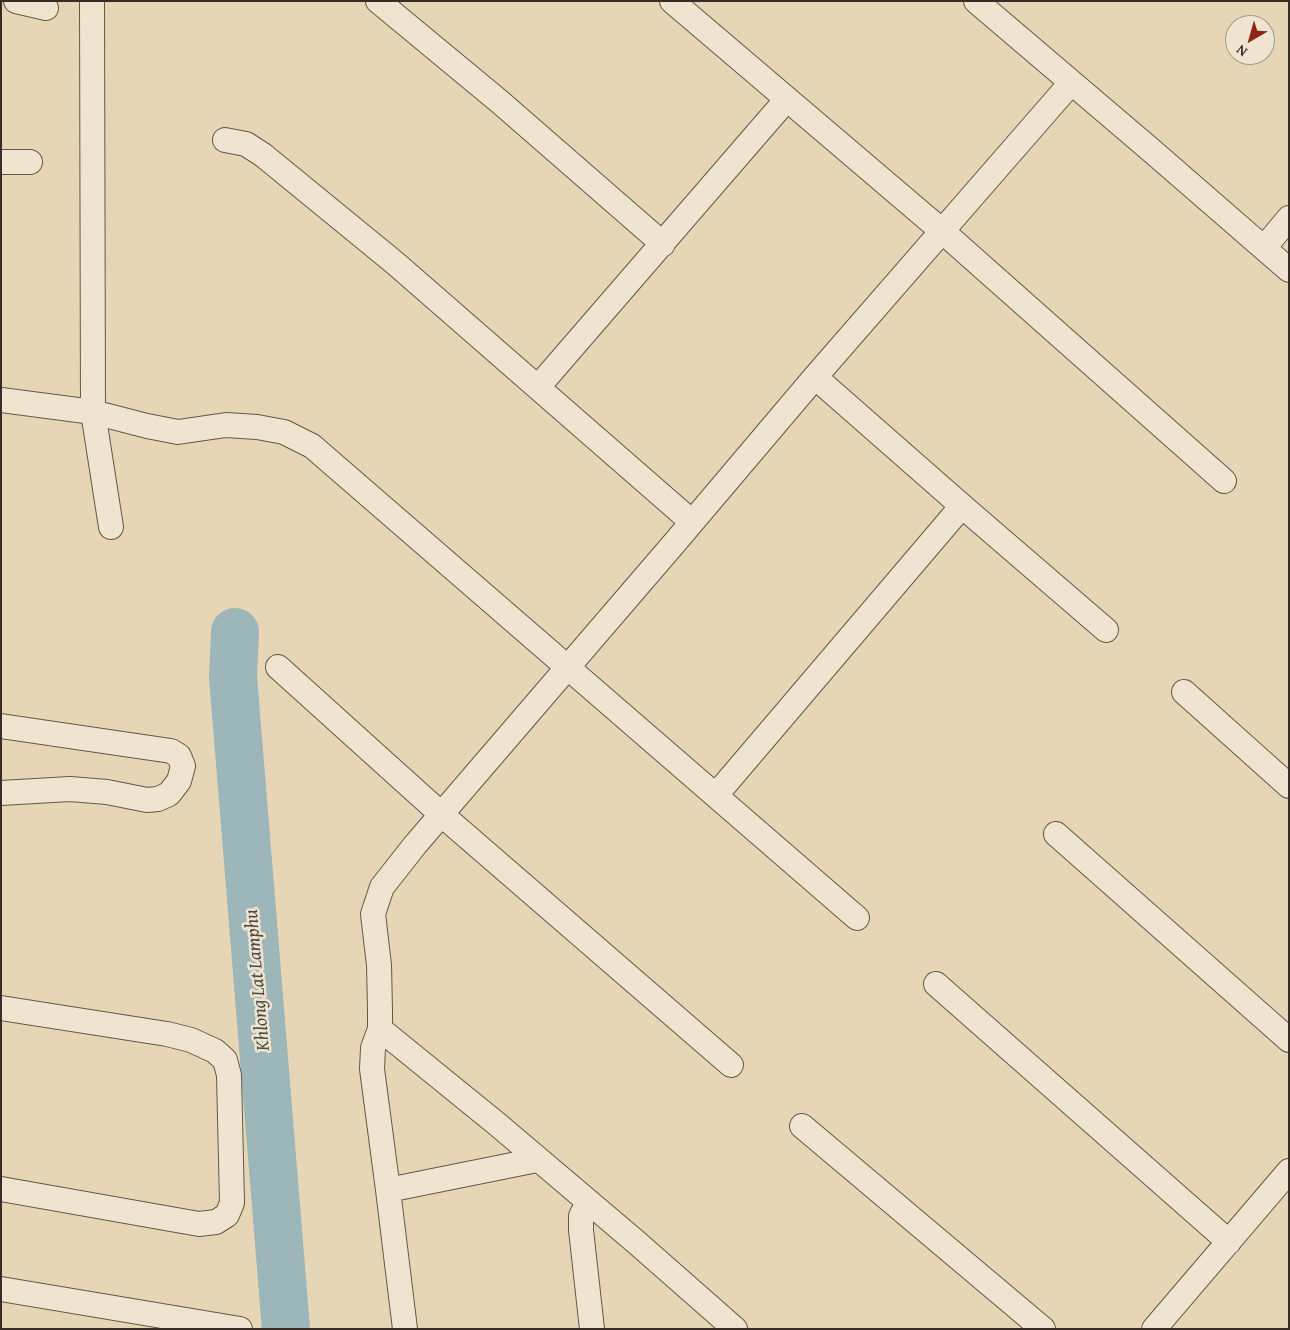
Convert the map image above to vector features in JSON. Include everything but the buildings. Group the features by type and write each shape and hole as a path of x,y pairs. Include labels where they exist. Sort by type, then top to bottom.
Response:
{"street":[{"path":"16,1 46,8"},
{"path":"92,1 93,412 111,528"},
{"path":"378,1 500,102 663,244"},
{"path":"672,1 942,231 1224,481"},
{"path":"976,1 1289,270"},
{"path":"404,1329 372,1069 373,1048 380,1029 379,965 373,914 382,887 441,814 815,376 1071,83"},
{"path":"538,387 787,100"},
{"path":"225,140 246,144 263,155 395,263 692,522"},
{"path":"1,162 30,162"},
{"path":"1264,248 1289,218"},
{"path":"815,376 1106,630"},
{"path":"1,400 93,412 178,432 226,425 284,432 312,446 566,668 857,918"},
{"path":"716,795 962,506"},
{"path":"278,667 441,814 731,1065"},
{"path":"1184,692 1289,786"},
{"path":"1,726 171,751 178,756 183,766 179,781 169,794 158,799 147,800 107,792 70,789 1,793"},
{"path":"1056,834 1289,1040"},
{"path":"936,984 1229,1242"},
{"path":"1,1008 192,1040 215,1051 226,1060 229,1075 232,1203 227,1215 216,1222 199,1224 1,1189"},
{"path":"380,1029 496,1124 735,1329"},
{"path":"802,1126 1042,1329"},
{"path":"388,1190 537,1160"},
{"path":"1154,1329 1289,1171"},
{"path":"588,1202 580,1216 580,1230 592,1329"},
{"path":"1,1289 240,1329"}],"waterway":[{"name":"Khlong Lat Lamphu","path":"235,632 233,677 286,1329"}]}
